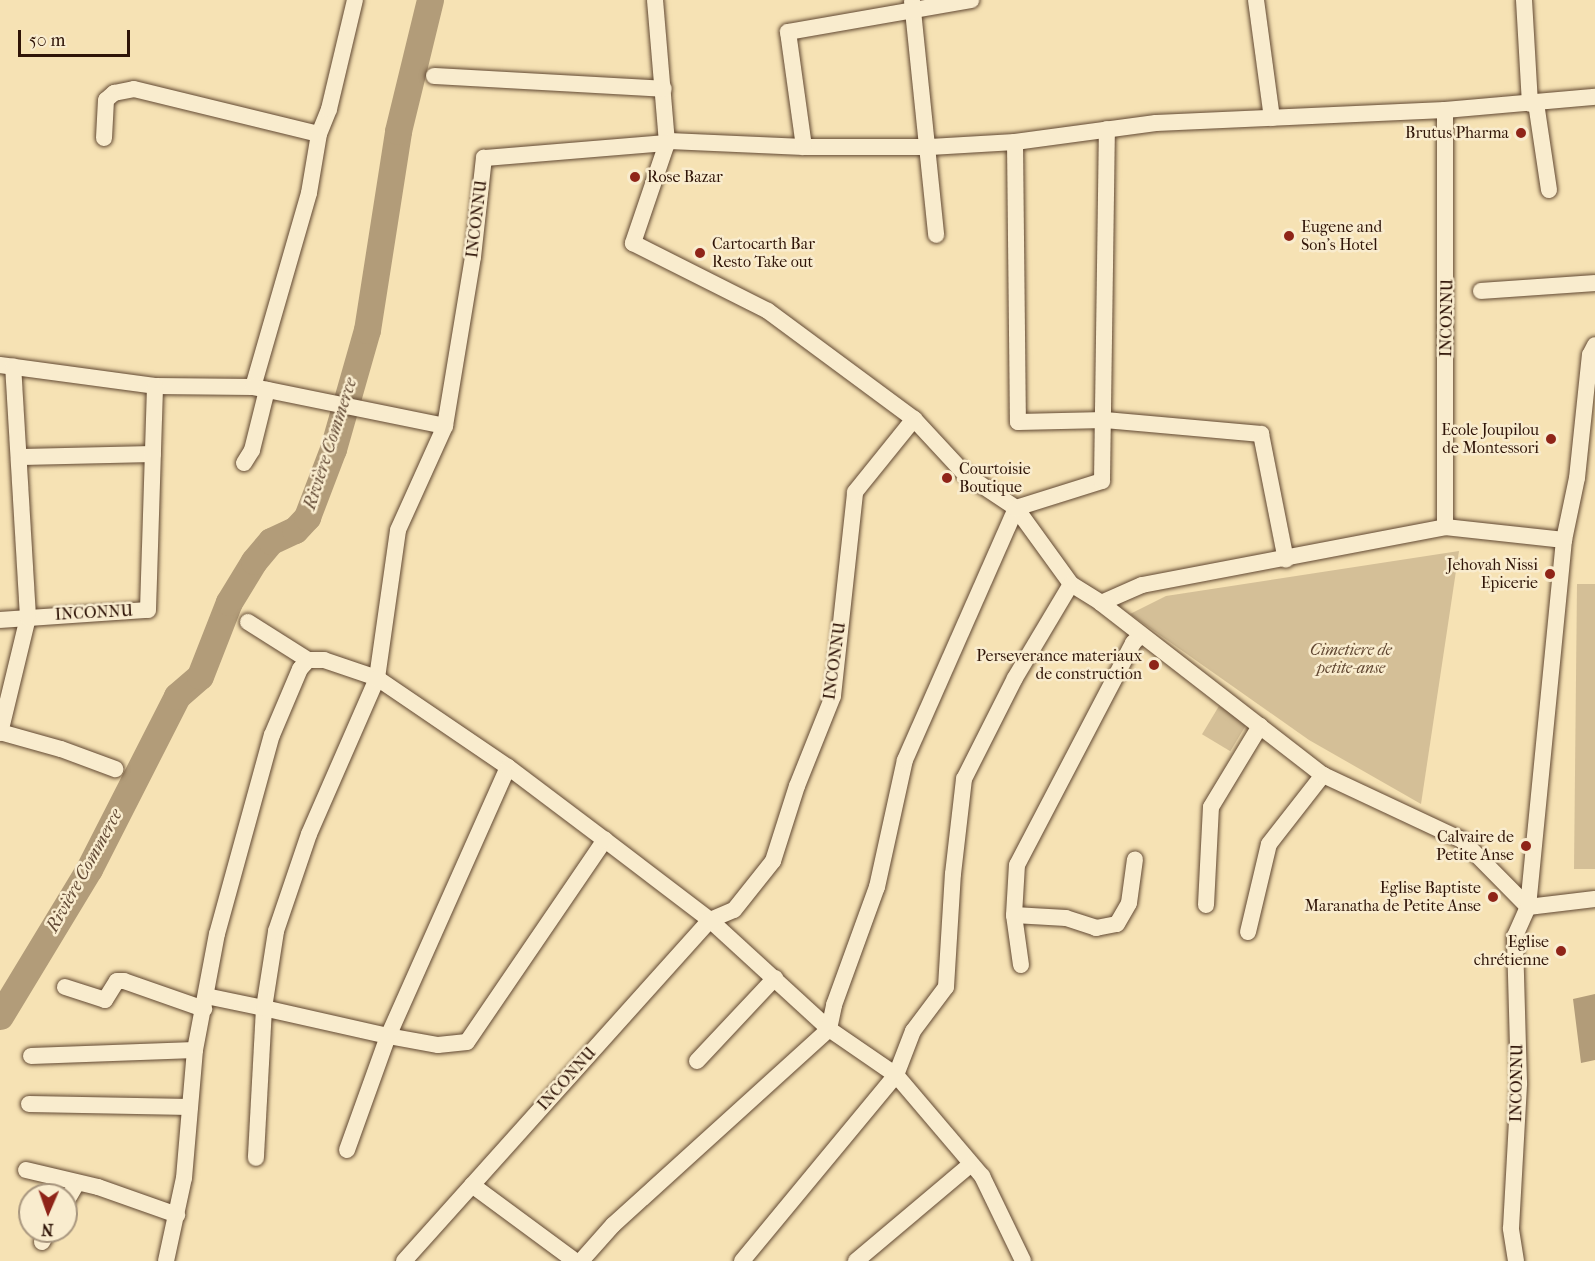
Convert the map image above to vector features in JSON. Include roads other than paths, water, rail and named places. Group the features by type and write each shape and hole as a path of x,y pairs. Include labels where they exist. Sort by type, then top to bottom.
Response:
{"street":[{"path":"244,463 252,450 260,389 309,193 319,134 329,109 355,0"},
{"path":"655,0 668,142 633,243 768,311 914,419 965,474 1016,508 1071,584 1101,603 1140,636 1323,775 1462,840 1528,907 1595,899"},
{"path":"804,147 788,32 913,5 971,0"},
{"path":"1256,0 1272,118"},
{"path":"1524,0 1533,103 1549,190"},
{"path":"913,5 930,147 936,236"},
{"path":"435,76 664,89"},
{"path":"105,138 106,100 114,93 134,89 319,134"},
{"name":"INCONNU","path":"256,1158 264,1008 279,920 309,834 375,683 398,530 445,426 472,257 483,158 668,142 804,147 930,147 1015,142 1156,123 1445,110 1595,97"},
{"name":"INCONNU","path":"1445,110 1445,527"},
{"path":"581,1261 613,1225 829,1029 834,1005 878,887 905,760 1016,508 1102,481 1105,420 1107,129"},
{"path":"1015,142 1018,422 1105,420 1261,434 1286,560"},
{"name":"INCONNU","path":"1481,291 1595,283"},
{"name":"INCONNU","path":"1516,1261 1511,1228 1519,1083 1515,936 1528,907 1564,540 1577,478 1590,354 1595,345"},
{"path":"115,770 61,749 0,732 28,617 22,457 7,366 155,386 260,389 387,411 445,426"},
{"name":"INCONNU","path":"0,620 148,610 155,386"},
{"name":"INCONNU","path":"404,1261 710,920 734,910 773,861 797,786 833,696 855,492 914,419"},
{"path":"22,457 153,454"},
{"path":"1101,603 1142,585 1286,560 1445,527 1564,540"},
{"path":"742,1261 896,1075 913,1031 946,987 953,874 964,779 1015,678 1071,584"},
{"path":"248,622 309,660 324,660 375,683 508,767 710,920 776,978 829,1029 896,1075 982,1176 1023,1261"},
{"path":"1021,965 1014,915 1017,865 1133,643 1140,636"},
{"path":"166,1261 177,1215 195,1050 217,934 253,795 272,735 300,669 309,660"},
{"path":"1206,905 1211,807 1260,726"},
{"path":"346,1150 388,1036 508,767"},
{"path":"1248,932 1269,844 1323,775"},
{"path":"65,987 105,1000 117,981 124,981 205,1003 264,1008 438,1045 467,1042 605,840"},
{"path":"1014,915 1066,918 1096,928 1117,924 1129,903 1135,859"},
{"path":"697,1061 776,978"},
{"path":"31,1056 195,1050"},
{"path":"29,1104 190,1107"},
{"path":"856,1261 972,1164"},
{"path":"26,1170 42,1171 71,1183"},
{"path":"78,1185 98,1187 177,1215"},
{"path":"472,1185 575,1261"}],"waterway":[{"name":"Rivière Commerce","path":"0,1016 89,869 177,696 200,676 229,602 254,561 271,541 295,530 307,517 333,449 367,330 398,131 430,0"}],"place":[{"name":"Brutus Pharma","path":"1521,133"},
{"name":"Rose Bazar","path":"635,177"},
{"name":"Eugene and Son's Hotel","path":"1289,236"},
{"name":"Cartocarth Bar Resto Take out","path":"700,253"},
{"name":"Ecole Joupilou de Montessori","path":"1551,439"},
{"name":"Courtoisie Boutique","path":"947,478"},
{"name":"Jehovah Nissi Epicerie","path":"1550,574"},
{"name":"Perseverance materiaux de construction","path":"1154,665"},
{"name":"Calvaire de Petite Anse","path":"1526,846"},
{"name":"Eglise Baptiste Maranatha de Petite Anse","path":"1493,897"},
{"name":"Eglise chrétienne","path":"1561,951"}],"park label":[{"name":"Cimetiere de petite-anse","path":"1351,659"}]}
